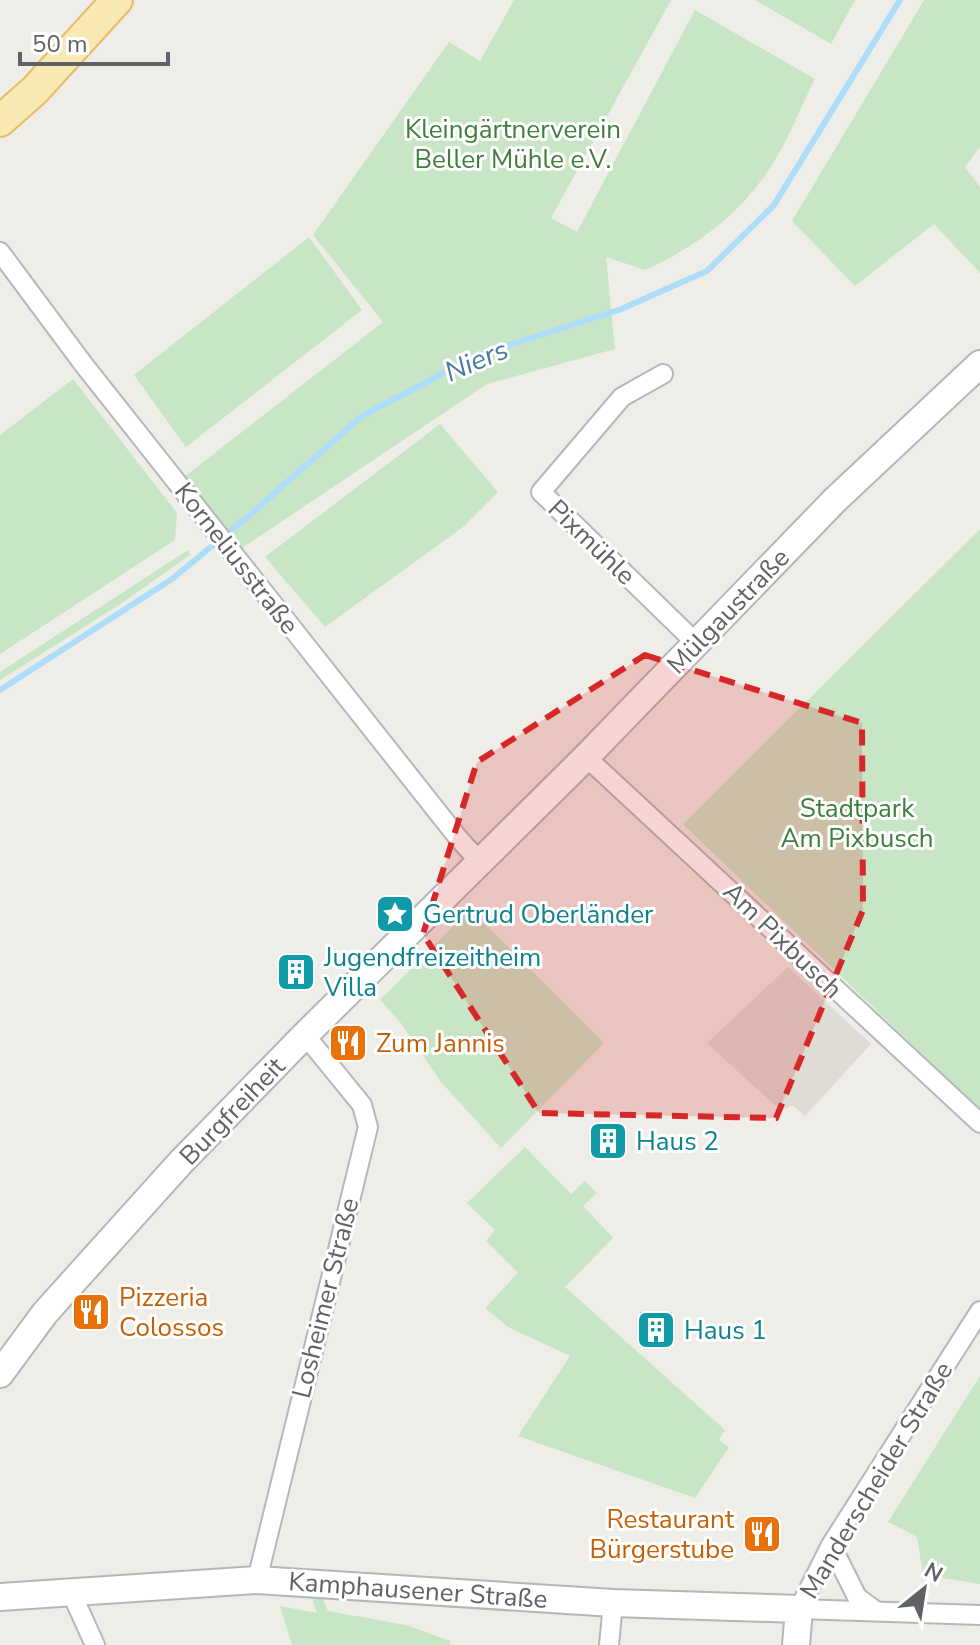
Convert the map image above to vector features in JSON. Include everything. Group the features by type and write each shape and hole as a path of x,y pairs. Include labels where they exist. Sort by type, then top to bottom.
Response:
{"main road":[{"path":"0,121 35,90 117,0"}],"street":[{"name":"Korneliusstraße","path":"0,252 84,365 479,861"},
{"name":"Mülgaustraße","path":"479,861 586,757 835,500 980,364"},
{"name":"Pixmühle","path":"663,374 622,397 541,492 697,644"},
{"name":"Am Pixbusch","path":"586,757 980,1123"},
{"name":"Burgfreiheit","path":"0,1374 45,1313 181,1162 479,861"},
{"name":"Losheimer Straße","path":"257,1580 368,1127 362,1105 305,1035"},
{"name":"Manderscheider Straße","path":"799,1609 831,1545 980,1311"},
{"path":"831,1545 857,1597 876,1611"},
{"name":"Kamphausener Straße","path":"0,1597 257,1580 613,1603 799,1609"},
{"path":"71,1592 95,1645"},
{"path":"609,1645 613,1603"},
{"path":"796,1645 799,1609 980,1615"}],"highlighted area":[{"path":"645,655 862,723 863,910 776,1118 539,1113 423,934 477,762"}],"shaded area":[{"path":"788,967 871,1044 805,1116 792,1105 781,1111 707,1043"}],"green space":[{"name":"Kleingärtnerverein Beller Mühle e.V.","path":"514,0 671,0 551,218 577,232 695,10 815,79 773,163 754,190 727,218 697,242 645,270 606,257 615,349 487,384 239,550 184,477 383,322 313,235 449,42 480,61"},
{"path":"755,0 855,0 831,44"},
{"path":"924,0 980,0 980,147 965,167 980,187 980,273 934,224 855,286 792,221"},
{"path":"309,237 362,310 186,447 134,375"},
{"path":"73,379 177,513 175,540 0,654 0,435"},
{"path":"440,424 498,492 463,527 325,627 265,557"},
{"name":"Stadtpark Am Pixbusch","path":"980,529 980,1110 683,824"},
{"path":"188,550 190,555 122,603 0,680 0,672"},
{"path":"470,909 604,1043 501,1148 441,1082 400,1022 380,1000"},
{"path":"525,1147 571,1194 585,1181 597,1193 583,1206 613,1238 565,1287 725,1430 719,1440 729,1447 695,1498 518,1436 570,1356 508,1327 485,1308 518,1273 486,1241 495,1230 467,1203"},
{"path":"980,1376 980,1584 923,1575 917,1537 888,1522"},
{"path":"312,1598 323,1599 328,1611 406,1625 450,1641 450,1645 292,1645 280,1606 317,1613"}],"waterway":[{"name":"Niers","path":"0,690 172,579 362,416 478,355 619,310 707,271 774,205 900,0"}],"place":[{"name":"Gertrud Oberländer","path":"395,914"},
{"name":"Jugendfreizeitheim Villa","path":"296,972"},
{"name":"Zum Jannis","path":"348,1043"},
{"name":"Haus 2","path":"608,1141"},
{"name":"Pizzeria Colossos","path":"91,1312"},
{"name":"Haus 1","path":"656,1330"},
{"name":"Restaurant Bürgerstube","path":"762,1534"}]}
